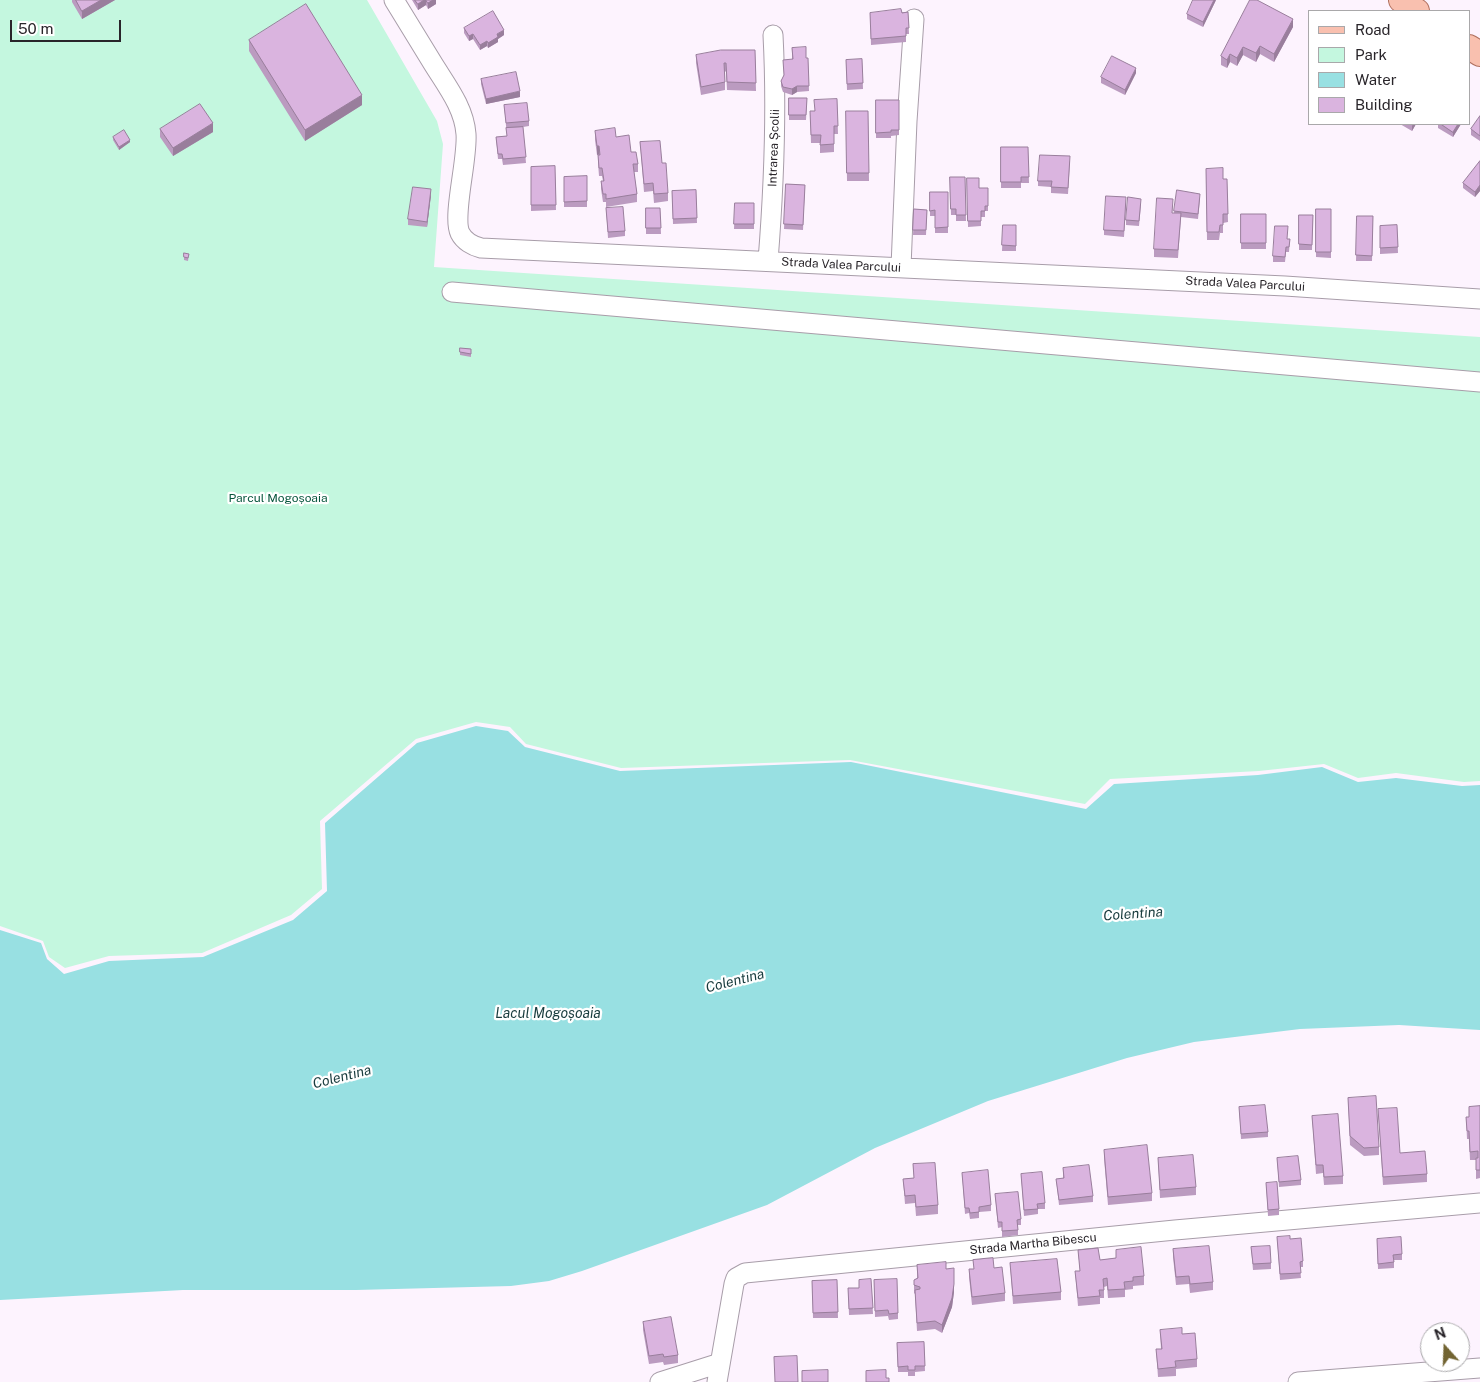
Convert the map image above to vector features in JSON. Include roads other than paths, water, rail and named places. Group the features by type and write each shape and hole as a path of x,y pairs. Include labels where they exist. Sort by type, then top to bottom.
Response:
{"main road":[{"path":"1401,0 1416,10"}],"street":[{"name":"Strada Valea Parcului","path":"394,0 450,90 464,120 466,157 457,223 463,238 473,246 524,251 1285,286 1480,299"},
{"path":"901,267 907,121 914,19"},
{"name":"Intrarea Școlii","path":"768,261 776,120 773,35"},
{"path":"452,292 1480,382"},
{"name":"Strada Martha Bibescu","path":"717,1382 734,1284 736,1278 745,1274 1175,1230 1480,1203"},
{"path":"660,1382 720,1363"},
{"path":"1298,1382 1480,1368"}],"water":[{"name":"Lacul Mogoșoaia","path":"476,726 508,731 525,747 620,771 851,762 1086,809 1114,784 1258,775 1322,767 1358,782 1396,778 1462,786 1480,785 1480,1030 1399,1025 1300,1029 1194,1042 1127,1058 988,1101 875,1148 767,1205 549,1281 511,1286 356,1290 183,1290 0,1300 0,930 41,943 47,959 64,974 109,961 203,957 293,920 327,891 325,823 417,743"}],"park label":[{"name":"Parcul Mogoșoaia","path":"278,498"}],"water label":[{"name":"Colentina","path":"1133,914"},
{"name":"Colentina","path":"735,981"},
{"name":"Colentina","path":"342,1077"}]}
